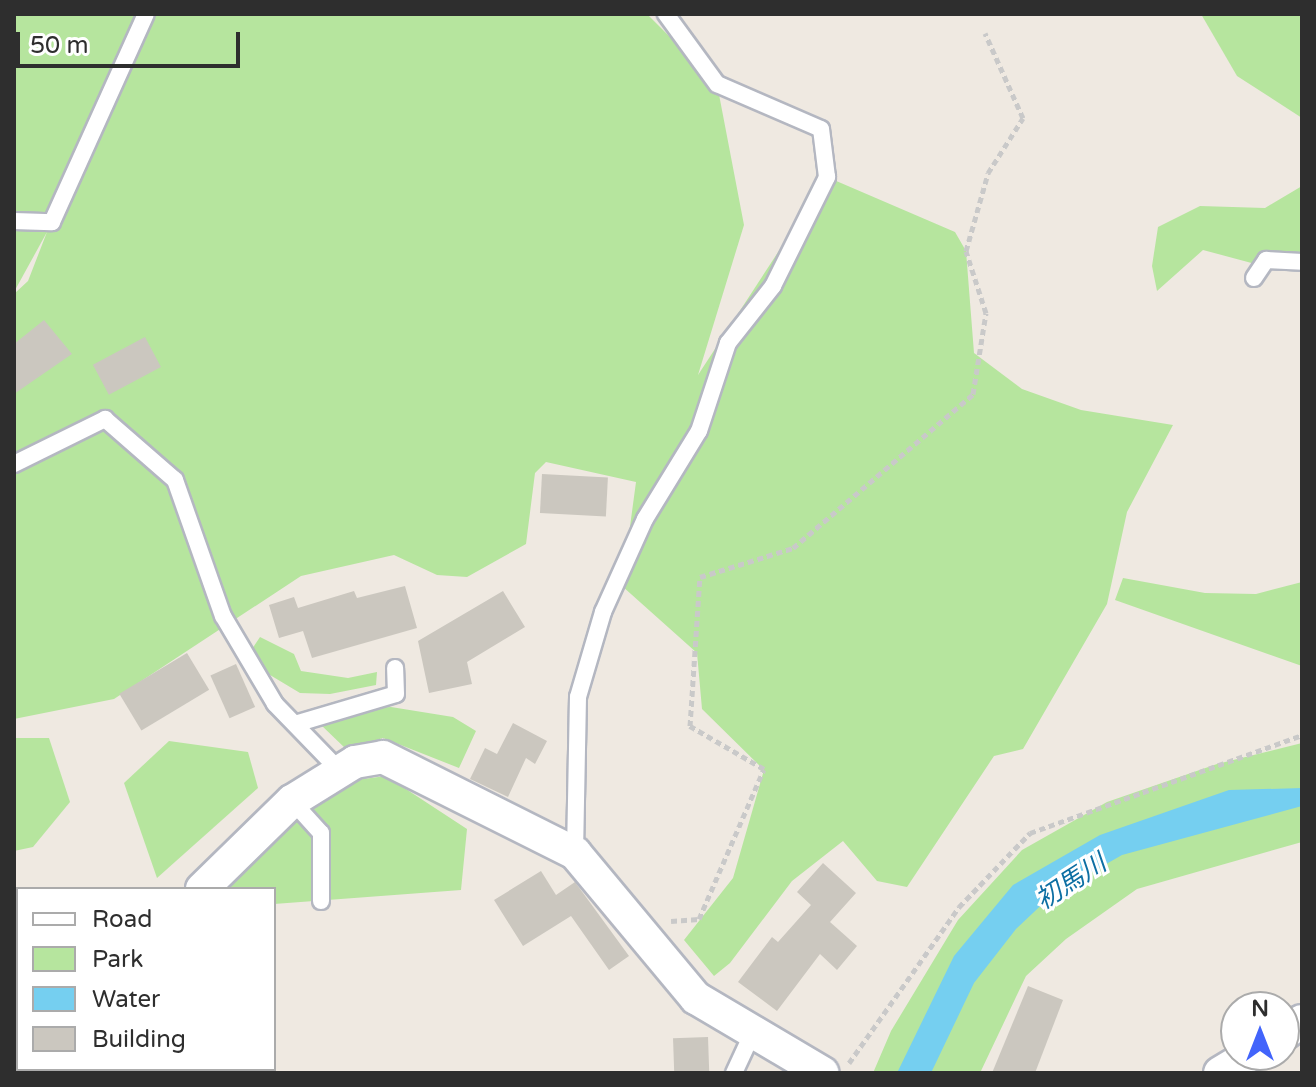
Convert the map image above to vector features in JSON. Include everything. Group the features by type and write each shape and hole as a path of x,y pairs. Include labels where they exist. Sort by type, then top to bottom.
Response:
{"street":[{"path":"204,887 292,801 355,762 383,757 575,853 696,998 823,1073"}],"lane":[{"path":"14,221 52,222 146,14"},
{"path":"575,853 578,697 615,578 699,431 728,343 773,286 827,177 821,129 717,84 666,14"},
{"path":"1254,278 1266,260 1302,262"},
{"path":"14,464 105,419 175,480 223,616 275,704 340,771"},
{"path":"295,724 396,694 395,668"},
{"path":"292,801 321,833 321,901"},
{"path":"734,1073 753,1032"}],"path":[{"path":"634,924 699,919 764,769 690,726 700,577 793,548 973,394 986,313 966,251 988,173 1023,118 985,33"},
{"path":"842,1073 959,907 1030,833 1302,735"}],"green space":[{"path":"14,14 647,14 717,84 744,225 698,375 827,177 955,232 966,251 974,353 1022,389 1081,410 1173,425 1127,512 1107,604 1023,749 994,756 907,887 877,881 843,841 792,881 730,963 714,976 684,940 733,878 764,770 702,709 697,653 622,586 636,482 546,462 535,473 526,544 467,577 437,575 394,555 301,576 114,699 14,719 14,294 28,281 47,232 14,292"},
{"path":"1201,14 1302,14 1302,118 1237,76"},
{"path":"1302,186 1302,269 1278,270 1203,250 1157,291 1152,266 1158,227 1200,206 1265,208"},
{"path":"1123,578 1205,593 1256,594 1302,582 1302,666 1115,600"},
{"path":"260,637 294,654 301,671 348,678 377,672 376,685 330,694 300,693 265,672 250,652"},
{"path":"391,707 453,717 476,731 459,768 383,738 346,749 320,724 351,709"},
{"path":"14,738 49,738 70,802 33,847 14,851"},
{"path":"169,741 248,752 258,788 157,878 124,783"},
{"path":"1302,743 1302,842 1137,889 1066,939 1026,976 980,1073 873,1073 891,1031 958,920 1022,850 1107,802 1217,764"},
{"path":"386,776 467,829 461,890 276,904 276,887 229,887 318,785"}],"water":[{"name":"初馬川","path":"1302,788 1302,806 1122,855 1052,895 1016,929 974,983 931,1073 897,1073 954,956 1013,885 1100,835 1229,790"}],"building":[{"path":"44,320 72,354 14,394 14,344"},
{"path":"145,337 161,367 109,395 93,365"},
{"path":"542,474 608,477 606,516 540,513"},
{"path":"405,586 417,628 312,658 303,631 279,638 269,605 294,597 298,608 354,591 357,598"},
{"path":"503,591 525,627 467,662 472,684 429,693 418,641"},
{"path":"187,653 209,690 141,731 119,694"},
{"path":"236,664 255,707 230,718 210,675"},
{"path":"513,723 547,741 535,764 526,758 508,797 470,779 485,748 497,754"},
{"path":"823,863 856,893 830,922 857,946 837,970 820,954 777,1011 738,982 772,937 778,942 811,905 797,892"},
{"path":"541,871 556,895 575,882 629,956 609,970 571,916 523,946 494,900"},
{"path":"1028,986 1063,1000 1035,1073 992,1073"},
{"path":"708,1037 709,1073 674,1073 673,1038"}]}
